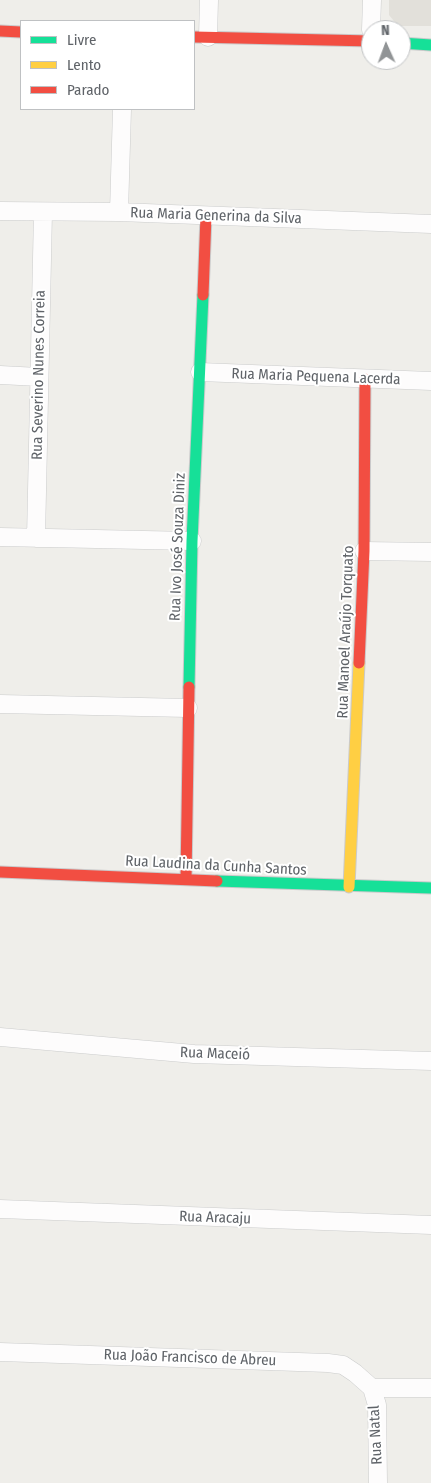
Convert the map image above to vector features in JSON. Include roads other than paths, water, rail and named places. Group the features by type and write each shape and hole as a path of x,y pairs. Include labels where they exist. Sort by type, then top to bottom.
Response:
{"street":[{"path":"209,0 201,37 361,41"},
{"path":"371,20 372,0"},
{"path":"0,31 20,32"},
{"path":"411,44 431,45"},
{"path":"119,212 122,110"},
{"name":"Rua Maria Generina da Silva","path":"0,211 119,212 431,224"},
{"name":"Rua Severino Nunes Correia","path":"36,538 43,212"},
{"name":"Rua Ivo José Souza Diniz","path":"186,879 192,541 206,216"},
{"name":"Rua Maria Pequena Lacerda","path":"200,372 431,381"},
{"path":"0,375 39,377"},
{"name":"Rua Manoel Araújo Torquato","path":"349,887 364,551 365,379"},
{"path":"0,537 192,541"},
{"path":"364,551 431,552"},
{"path":"0,704 188,708"},
{"name":"Rua Laudina da Cunha Santos","path":"0,872 349,887 431,888"},
{"name":"Rua Maceió","path":"0,1038 194,1054 431,1061"},
{"name":"Rua Aracaju","path":"0,1209 431,1225"},
{"name":"Rua João Francisco de Abreu","path":"0,1352 328,1363 343,1365 355,1372 372,1388"},
{"path":"372,1388 431,1388"},
{"name":"Rua Natal","path":"372,1388 376,1405 378,1483"}]}
